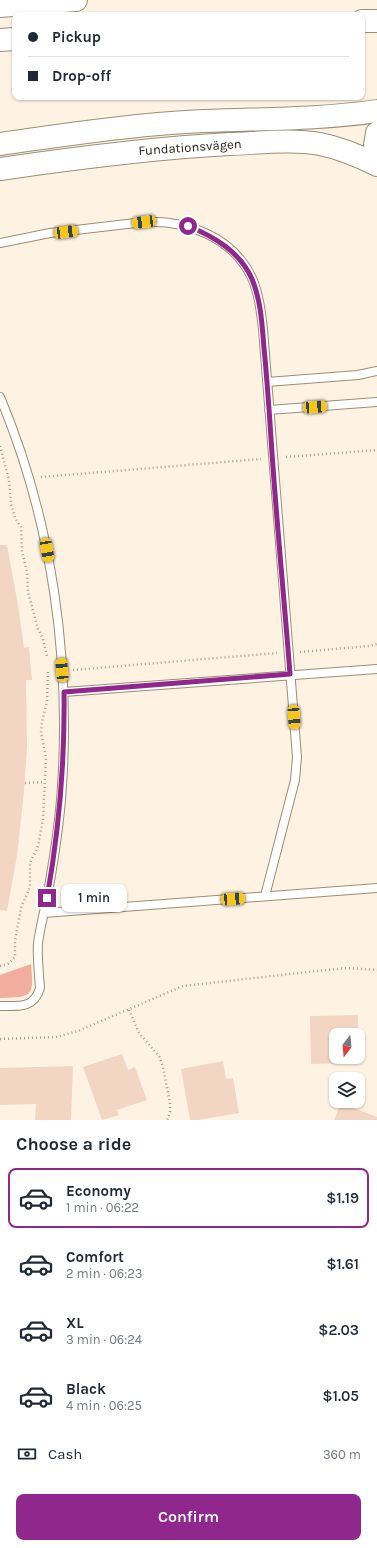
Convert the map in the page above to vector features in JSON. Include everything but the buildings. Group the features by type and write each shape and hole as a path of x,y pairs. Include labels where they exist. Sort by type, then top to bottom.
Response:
{"main road":[{"path":"0,6 76,0"},
{"path":"365,21 377,21"},
{"path":"0,40 12,39"},
{"name":"Fundationsvägen","path":"0,144 86,132 171,123 320,117 377,111"},
{"path":"377,133 375,145 377,161"},
{"name":"Fundationsvägen","path":"0,169 88,156 173,147 273,142 303,142 320,144 355,154 377,165"}],"lane":[{"path":"0,243 50,234 144,222 159,221 174,223 202,232 219,241 234,253 252,279 261,312 296,757 296,775 265,896"},
{"path":"267,382 358,375 377,371"},
{"path":"0,397 29,478 37,506 54,592 64,692 65,736 61,799 52,869 38,943 40,988 38,995 29,1004 23,1006 0,1006"},
{"path":"269,410 377,402"},
{"path":"64,692 290,674 377,669"},
{"path":"44,913 377,888"}],"path":[{"path":"0,446 10,480 11,504 15,518 22,531 22,551 27,572 28,592 38,629 43,639 47,659"},
{"path":"10,480 377,450"},
{"path":"48,672 289,653 377,644"},
{"path":"0,966 8,964 15,957 15,941 21,908 30,887 30,863 38,846 43,819 46,757 41,733 46,701 47,665"},
{"path":"25,783 45,782"},
{"path":"0,1039 56,1037 78,1031 183,986 347,968 377,970"},
{"path":"129,1010 139,1033 159,1056 170,1103 170,1112 166,1120"}],"shaded area":[{"path":"31,964 32,983 29,993 25,996 0,998 0,975"}],"route":[{"path":"47,898 59,824 65,736 64,692 290,674 274,489 265,356 261,312 257,293 248,272 234,253 219,241 188,226"}]}
